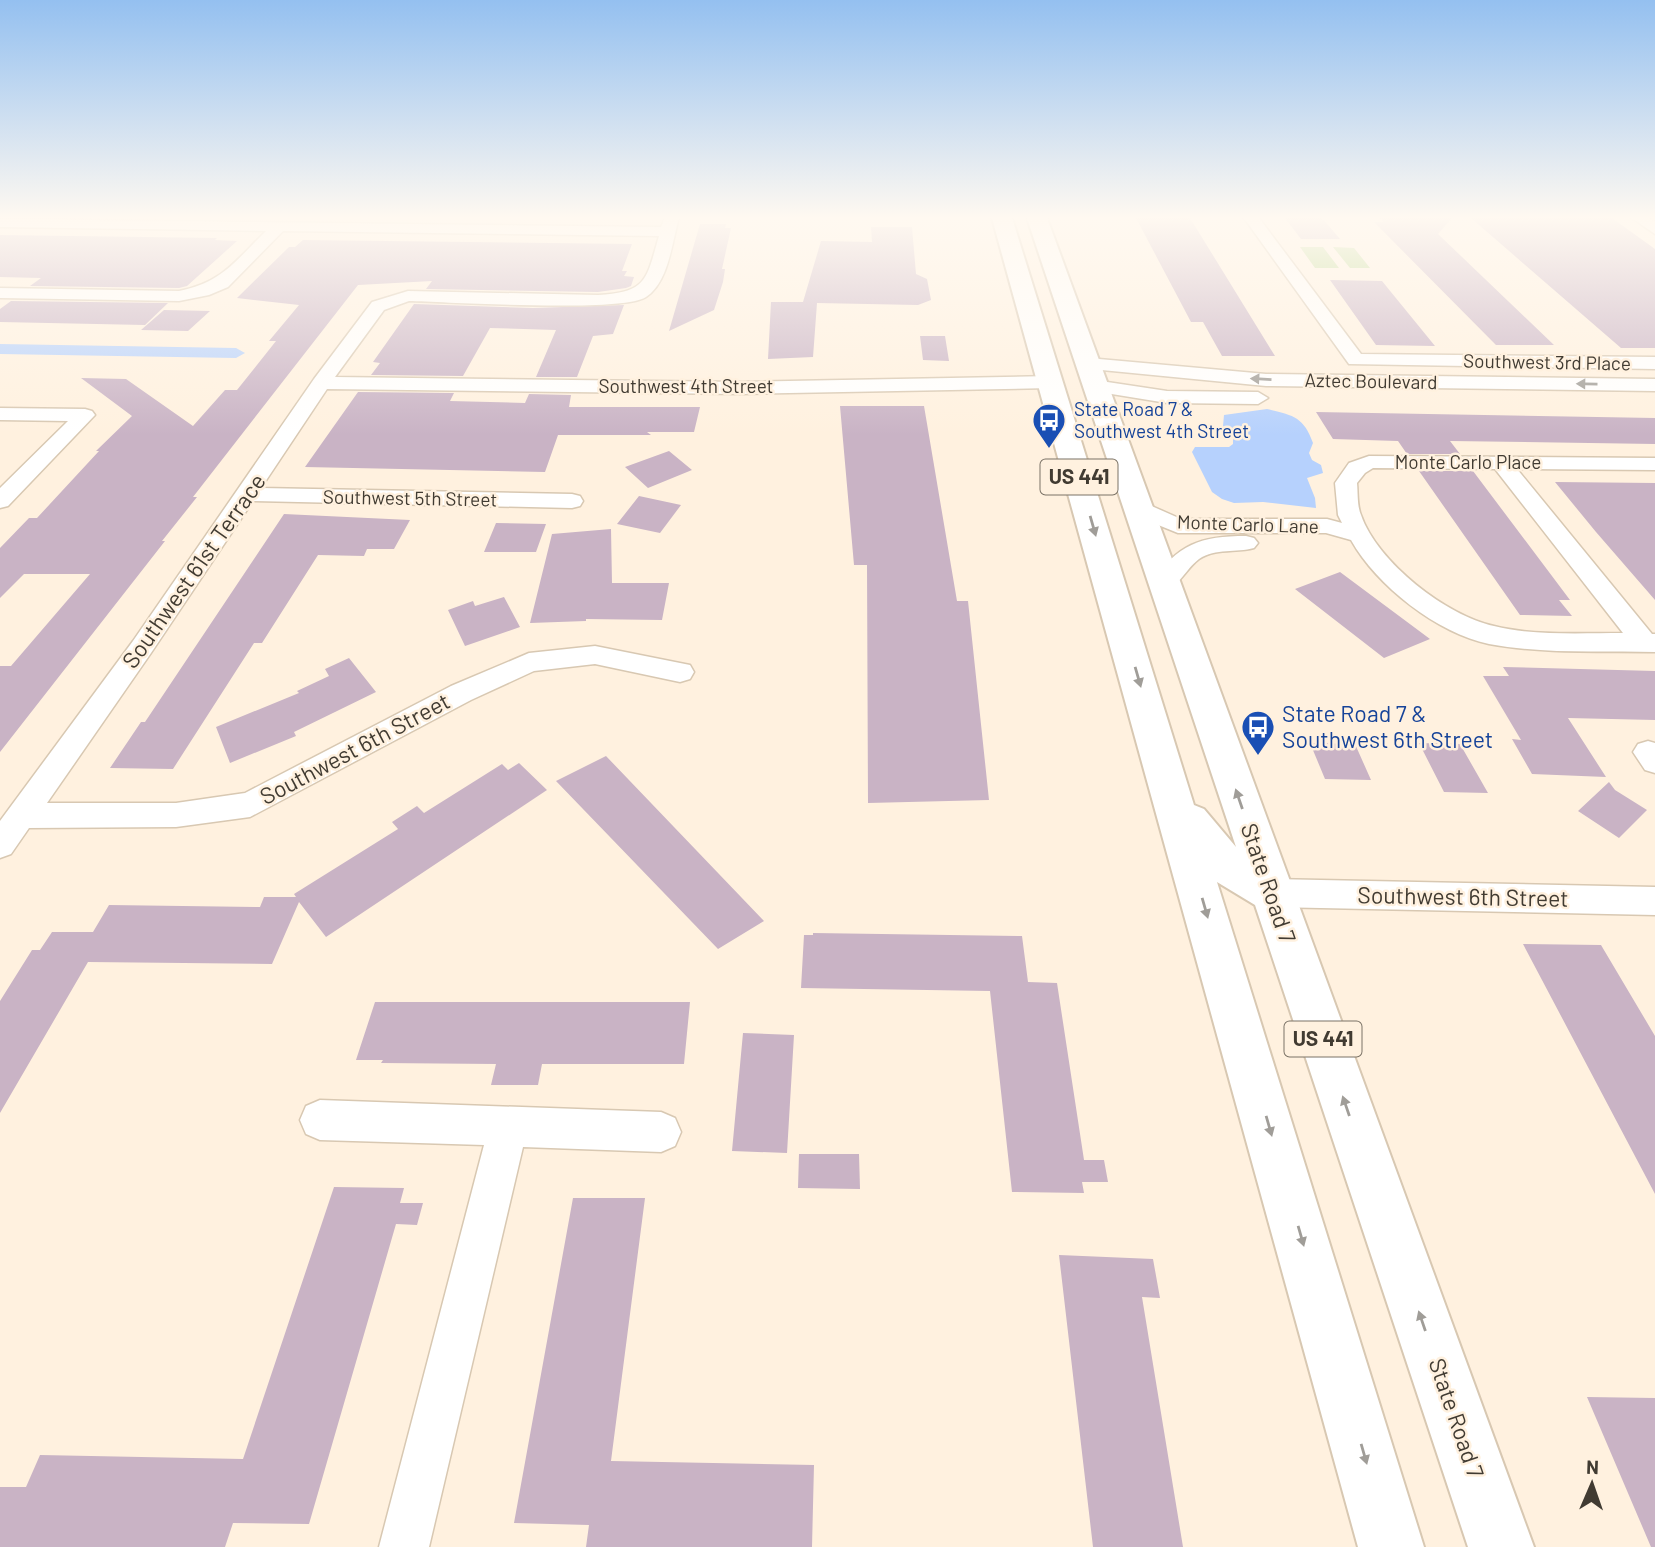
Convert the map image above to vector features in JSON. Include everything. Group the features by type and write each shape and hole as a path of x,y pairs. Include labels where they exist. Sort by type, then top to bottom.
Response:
{"main road":[{"name":"US 441","path":"1023,290 1391,1547"},
{"name":"State Road 7","path":"1062,290 1501,1547"},
{"path":"1039,343 1064,370 1091,375"},
{"path":"1051,382 1071,389 1086,399 1108,421"},
{"path":"1172,795 1220,862 1241,879 1272,892"}],"street":[{"path":"0,293 179,296 205,290"},
{"name":"Southwest 61st Terrace","path":"0,845 248,495 321,383 378,306 408,296 598,300 622,298 644,290"},
{"name":"Southwest 3rd Place","path":"1304,290 1356,360 1655,363"},
{"name":"Aztec Boulevard","path":"1091,375 1655,385"},
{"name":"Aztec Boulevard","path":"1091,375 1167,397 1655,401"},
{"name":"Southwest 4th Street","path":"321,383 741,387 1051,382"},
{"path":"0,414 85,415 0,501"},
{"name":"Monte Carlo Place","path":"1360,534 1349,515 1346,482 1357,468 1369,462 1655,464"},
{"path":"1500,462 1650,643"},
{"name":"Southwest 5th Street","path":"248,495 572,500"},
{"name":"Monte Carlo Lane","path":"1139,509 1178,526 1327,526 1360,534"},
{"path":"1360,534 1374,559 1421,601 1452,620 1490,635 1555,641 1650,643"},
{"name":"Monte Carlo Lane","path":"1164,583 1180,560 1197,549 1223,543 1332,543 1360,534"},
{"name":"Southwest 6th Street","path":"22,816 177,815 250,805 461,693 529,662 595,655 680,672"},
{"name":"Southwest 6th Street","path":"1272,892 1655,901"},
{"path":"320,1120 661,1132"},
{"path":"404,1547 508,1127"}],"water":[{"path":"1267,409 1296,418 1310,434 1313,443 1309,453 1312,460 1321,465 1323,473 1307,478 1316,508 1263,502 1234,503 1222,499 1212,492 1192,452 1195,447 1229,447 1233,444 1233,438 1223,426 1224,415"}],"building":[{"path":"245,290 354,290 193,497 197,497 162,541 165,541 0,752 0,666 11,666 90,574 24,574 0,598 0,548 29,518 37,518 99,451 96,451 132,416 81,378 126,379 193,426 225,390 237,390 276,341 269,341 299,305 237,298"},
{"path":"494,290 611,290 598,292"},
{"path":"681,290 720,290 714,310 669,331"},
{"path":"806,290 929,290 931,300 918,305 817,303 813,357 768,359 771,302 803,302"},
{"path":"1174,290 1234,290 1275,356 1222,356 1203,322 1191,322"},
{"path":"1337,290 1389,290 1435,346 1376,345"},
{"path":"1442,290 1497,290 1554,345 1496,345"},
{"path":"1554,290 1655,290 1655,348 1621,348"},
{"path":"11,301 168,303 145,325 0,322 0,309"},
{"path":"414,304 533,308 624,305 613,334 593,336 577,377 536,377 556,330 490,328 463,376 371,375 380,363 373,362"},
{"path":"164,310 210,311 188,331 141,330"},
{"path":"920,336 945,336 949,361 923,360"},
{"path":"358,392 454,393 450,401 525,403 529,394 571,395 569,407 700,407 694,432 558,435 545,472 305,467"},
{"path":"840,406 924,406 957,601 968,601 989,800 868,803 867,565 854,565"},
{"path":"1316,412 1655,418 1655,444 1450,441 1460,454 1407,454 1398,441 1333,439"},
{"path":"669,451 692,470 648,488 625,467"},
{"path":"1419,471 1473,471 1570,600 1559,600 1572,616 1520,615"},
{"path":"1555,482 1655,483 1655,600 1596,532"},
{"path":"639,496 681,505 660,533 617,524"},
{"path":"284,514 410,520 394,549 367,549 364,556 318,555 262,643 254,643 173,769 110,768 141,722 145,722"},
{"path":"496,523 546,524 536,552 484,552"},
{"path":"611,529 612,583 669,583 662,620 586,619 530,623 552,534"},
{"path":"1340,572 1430,639 1384,658 1295,589"},
{"path":"504,597 520,627 465,646 448,610 473,601 475,606"},
{"path":"349,658 376,692 294,732 296,736 230,763 216,727 299,693 297,691 329,676 325,669"},
{"path":"1503,667 1655,671 1655,720 1568,718 1606,777 1532,774 1512,739 1521,740 1483,676 1509,676"},
{"path":"1310,743 1355,744 1371,780 1325,779"},
{"path":"1419,743 1460,744 1488,793 1444,792"},
{"path":"606,756 764,921 718,949 556,781"},
{"path":"519,763 547,790 326,937 299,902 272,964 88,962 0,1113 0,1001 32,950 40,950 52,932 93,932 109,905 260,907 264,897 296,897 294,894 398,829 392,822 417,806 424,813 502,764 508,770"},
{"path":"1609,782 1615,790 1647,810 1619,838 1578,811"},
{"path":"804,935 1022,936 1028,982 1057,983 1084,1160 1104,1160 1108,1182 1082,1182 1084,1193 1012,1192 990,991 801,988"},
{"path":"1523,944 1601,945 1655,1036 1655,1194"},
{"path":"375,1002 690,1002 684,1064 542,1064 538,1085 491,1085 496,1064 381,1063 383,1060 356,1060"},
{"path":"743,1033 794,1035 787,1153 732,1151"},
{"path":"799,1154 859,1154 860,1189 798,1188"},
{"path":"334,1187 404,1188 400,1203 423,1203 417,1225 396,1224 309,1524 233,1523 225,1547 0,1547 0,1487 26,1487 40,1455 243,1459"},
{"path":"573,1198 645,1198 611,1461 814,1465 812,1547 586,1547 589,1525 514,1523"},
{"path":"1059,1255 1153,1259 1160,1298 1142,1297 1183,1547 1093,1547"},
{"path":"1587,1397 1655,1398 1655,1547 1651,1547"}],"waterway":[{"path":"0,349 236,353"}],"place":[{"name":"State Road 7 & Southwest 4th Street","path":"1049,450"},
{"name":"State Road 7 & Southwest 6th Street","path":"1258,757"}]}
